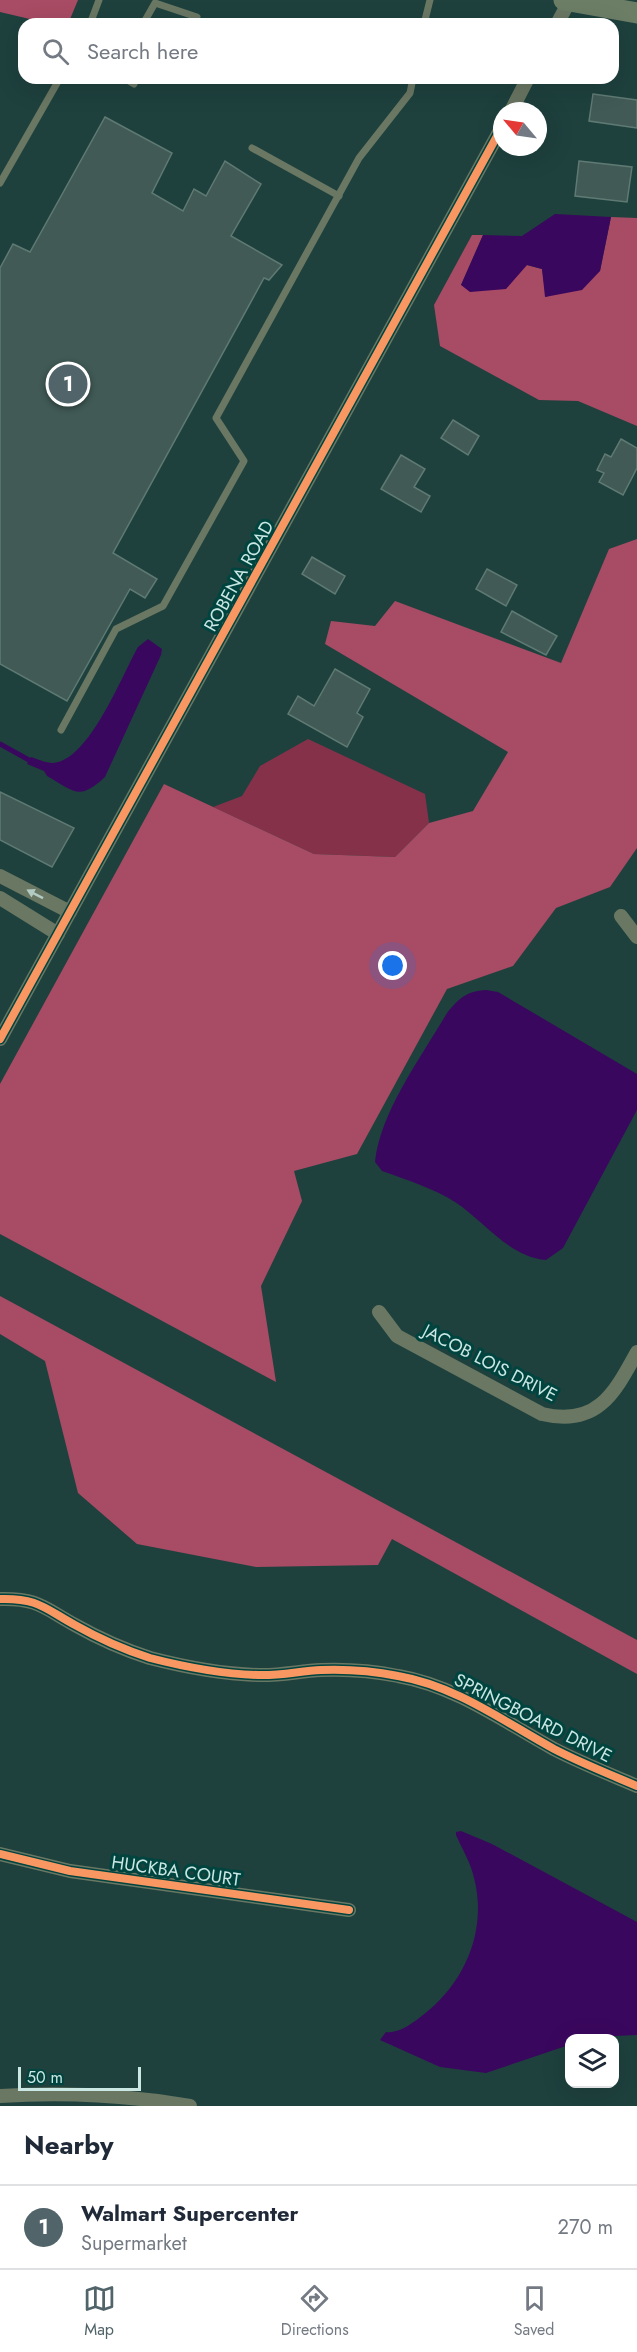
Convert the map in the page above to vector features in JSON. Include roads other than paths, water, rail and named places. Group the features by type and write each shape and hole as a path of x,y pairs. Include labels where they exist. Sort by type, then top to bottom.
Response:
{"main road":[{"path":"568,0 637,13"}],"street":[{"path":"560,18 568,0"},
{"path":"516,102 525,84"},
{"name":"ROBENA ROAD","path":"0,1039 493,143"},
{"path":"0,876 70,912"},
{"path":"0,898 58,934"},
{"path":"621,916 637,937"},
{"name":"JACOB LOIS DRIVE","path":"379,1311 397,1336 542,1414 560,1418 582,1415 602,1405 617,1388 637,1352"},
{"name":"SPRINGBOARD DRIVE","path":"0,1599 27,1599 48,1607 73,1624 105,1640 147,1657 199,1670 259,1675 322,1670 366,1671 436,1686 466,1698 557,1750 637,1786"},
{"name":"HUCKBA COURT","path":"0,1854 70,1871 349,1910"},
{"path":"0,2096 48,2093 119,2097 190,2106"}],"lane":[{"path":"92,18 99,0"},
{"path":"426,18 430,0"},
{"path":"146,18 155,3 197,17"},
{"path":"0,183 57,84"},
{"path":"61,730 116,630 163,606 244,461 216,418 359,158 410,93 412,84"},
{"path":"252,148 339,196"}],"waterway":[{"path":"0,744 29,760"}],"place":[{"name":"Walmart Supercenter","path":"68,384"}]}
